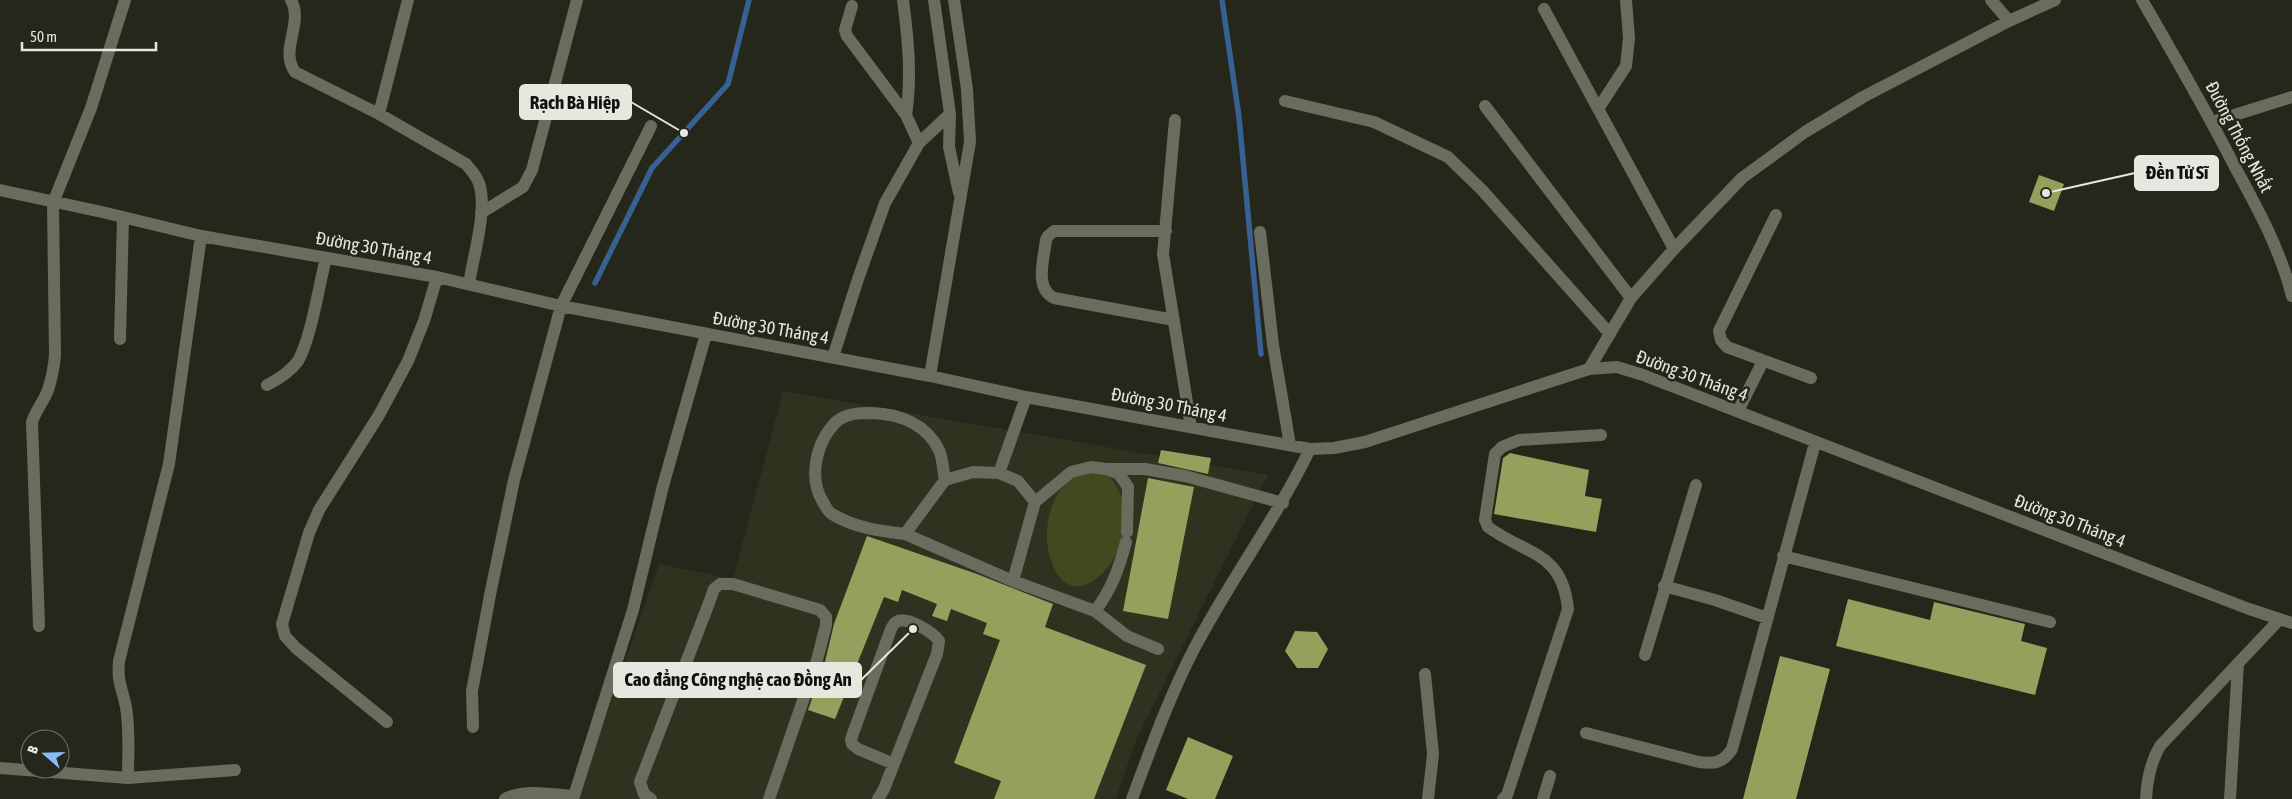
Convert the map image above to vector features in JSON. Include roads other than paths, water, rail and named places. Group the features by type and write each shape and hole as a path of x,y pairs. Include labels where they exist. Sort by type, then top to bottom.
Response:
{"street":[{"path":"39,626 32,422 36,410 47,392 54,364 53,203 91,108 125,0"},
{"path":"290,0 294,6 296,16 289,56 290,64 295,72 378,114 466,164 475,174 480,185 481,213 469,284"},
{"path":"378,114 408,0"},
{"path":"481,213 523,187 532,170 577,0"},
{"path":"903,0 907,26 909,92 906,115"},
{"path":"934,0 950,114 949,146 961,200"},
{"path":"930,376 970,142 967,89 954,0"},
{"path":"1598,109 1626,66 1629,38 1626,0"},
{"path":"1991,0 2009,21"},
{"path":"1589,368 1630,298 1742,178 1805,132 1863,97 2009,21 2055,0"},
{"name":"Đường Thống Nhất","path":"2142,0 2212,122 2273,239 2285,266 2292,296"},
{"path":"852,6 845,30 847,36 906,115 919,143"},
{"path":"1544,9 1674,249"},
{"path":"2212,122 2292,97"},
{"path":"1285,101 1374,122 1448,157 1482,190 1610,334"},
{"path":"1485,106 1630,298"},
{"path":"833,357 885,203 919,143 950,114"},
{"path":"1175,120 1164,254 1191,427"},
{"path":"474,727 472,691 492,580 514,480 561,306 651,126"},
{"name":"Đường 30 Tháng 4","path":"0,190 201,236 437,276 561,306 833,357 1026,397 1310,449 1334,448 1366,442 1589,368 1617,367 1738,411 1815,443 2278,620 2292,623"},
{"path":"1776,215 1719,330 1721,340 1727,347 1811,378"},
{"path":"120,339 123,217"},
{"path":"1166,231 1054,231 1046,240 1042,285 1046,294 1054,298 1174,320"},
{"path":"1260,232 1273,345 1290,445"},
{"path":"128,778 126,707 117,679 119,661 169,464 201,236"},
{"path":"267,385 280,379 298,360 306,340 326,258"},
{"path":"387,722 296,648 286,636 282,624 309,533 319,510 379,415 408,361 424,321 437,276"},
{"path":"505,799 513,795 527,793 574,798 634,610 663,486 706,334"},
{"path":"1738,411 1763,361"},
{"path":"999,473 1026,397"},
{"path":"944,480 939,451 926,433 905,418 878,414 855,413 837,421 822,441 815,465 817,492 830,514 860,527 906,534 1012,581 1095,611 1127,636 1158,649"},
{"path":"1503,799 1507,795 1568,609 1566,591 1560,575 1551,563 1488,527 1485,520 1495,454 1502,447 1519,440 1600,435"},
{"path":"1586,733 1699,762 1714,764 1725,759 1732,749 1815,443"},
{"path":"1132,799 1161,721 1194,649 1282,503 1310,449"},
{"path":"1012,581 1035,502 1071,472 1091,466 1145,468 1185,476 1282,503"},
{"path":"1095,611 1108,594 1117,576 1127,537 1128,487 1119,474 1106,468"},
{"path":"906,534 944,480 973,472 999,473 1018,481 1035,502"},
{"path":"1645,655 1664,586 1696,485"},
{"path":"1783,556 2050,622"},
{"path":"646,797 640,782 714,589 720,584 733,584 820,610 826,617 826,625 817,660 769,799"},
{"path":"1664,586 1715,600 1767,618"},
{"path":"878,799 894,764 937,654 939,641 935,635 926,629 902,620 895,622 891,629 851,739 852,744 858,749 894,764"},
{"path":"2146,799 2147,782 2152,759 2160,746 2278,620"},
{"path":"2230,799 2238,663"},
{"path":"1425,674 1433,754 1428,799"},
{"path":"0,768 128,778 235,770"},
{"path":"1543,799 1550,776"}],"waterway":[{"path":"595,283 652,168 728,84 749,0"},
{"path":"1222,0 1239,117 1261,354"}],"place":[{"name":"Rạch Bà Hiệp","path":"684,133"},
{"name":"Đền Tử Sĩ","path":"2046,193"},
{"name":"Cao đẳng Công nghệ cao Đồng An","path":"913,629"}]}
